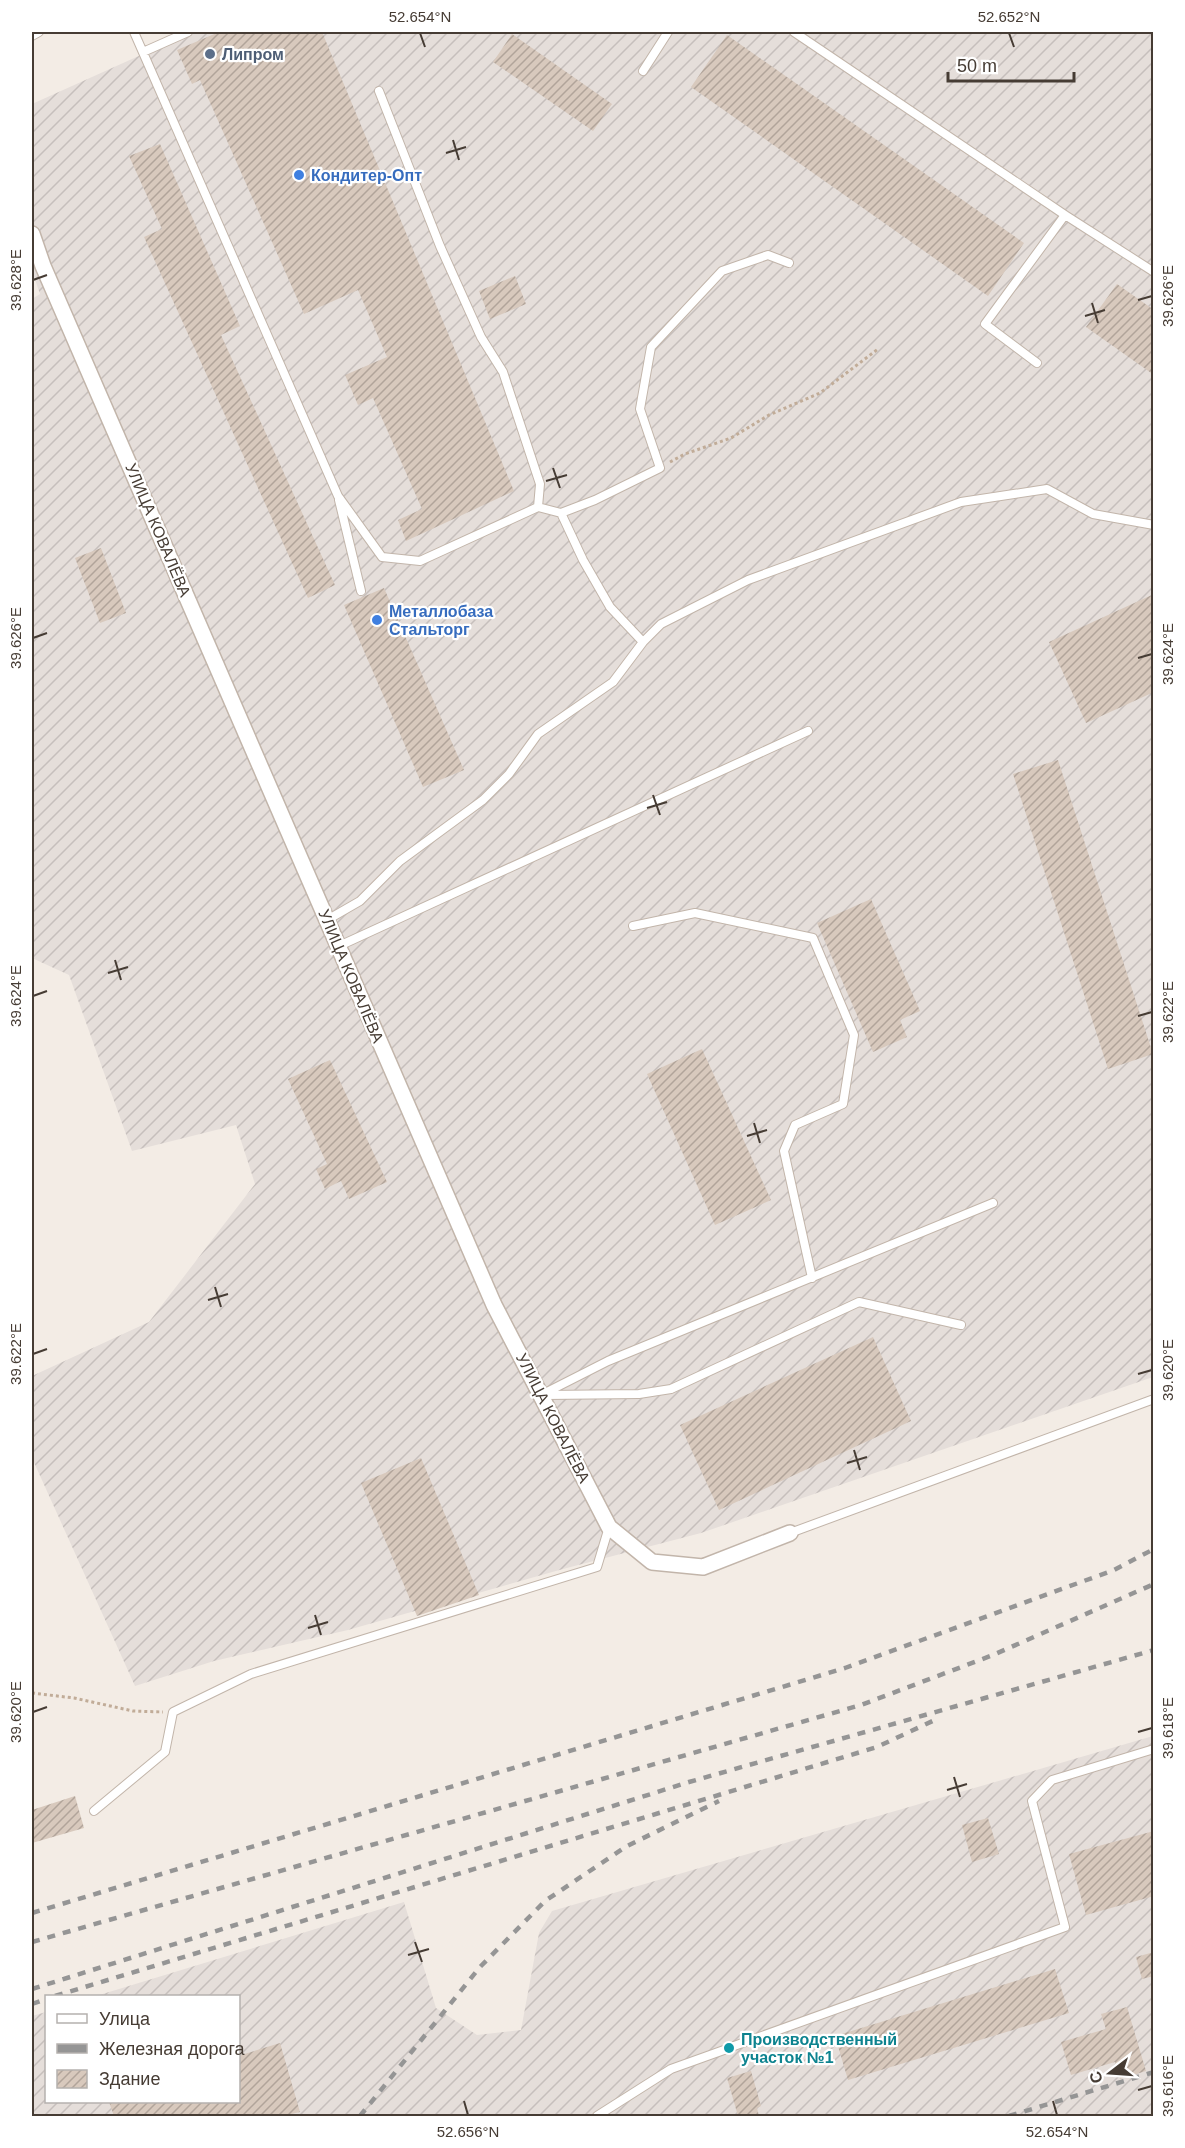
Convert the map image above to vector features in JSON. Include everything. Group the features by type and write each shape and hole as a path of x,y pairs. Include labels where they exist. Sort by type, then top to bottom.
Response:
{"street":[{"name":"УЛИЦА КОВАЛЁВА","path":"32,234 43,266 494,1305 609,1527 652,1562 703,1567 790,1533"}],"lane":[{"path":"32,36 39,32"},
{"path":"134,32 338,495 361,591"},
{"path":"143,52 188,32"},
{"path":"643,71 668,32"},
{"path":"794,32 1065,215 1154,272"},
{"path":"379,91 440,246 481,337 503,372 540,484 538,507"},
{"path":"1037,363 986,324 1065,215"},
{"path":"338,495 382,557 420,561 538,507 561,513 595,500 660,468 640,409 651,347 722,271 768,255 789,263"},
{"path":"327,920 360,901 400,861 483,800 509,774 538,734 613,682 643,642 661,624 748,580 961,502 1047,489 1093,514 1154,525"},
{"path":"561,513 583,560 610,607 643,642"},
{"path":"339,946 808,731"},
{"path":"633,926 695,913 813,938 854,1035 843,1104 795,1125 784,1150 812,1278"},
{"path":"541,1395 609,1361 993,1203"},
{"path":"541,1395 639,1394 671,1389 859,1302 962,1325"},
{"path":"790,1533 1154,1399"},
{"path":"94,1810 165,1752 173,1712 251,1674 597,1567 609,1527"},
{"path":"734,2046 1065,1927 1032,1801 1052,1780 1154,1749"},
{"path":"597,2116 671,2069 724,2050"}],"path":[{"path":"660,468 685,454 731,438 769,415 820,393 878,349"},
{"path":"32,1693 74,1698 133,1711 173,1712"}],"shaded area":[{"path":"192,32 1153,32 1153,1377 701,1533 563,1569 348,1630 214,1661 135,1686 32,1458 32,1376 149,1322 255,1184 236,1125 132,1151 69,975 32,958 32,299 40,294 32,271 32,104"},
{"path":"1153,1736 1153,2116 32,2116 32,2016 45,2012 45,2103 240,2103 240,1995 99,1995 404,1902 436,2008 477,2035 521,2030 539,1933 552,1911"}],"building":[{"path":"219,32 322,32 514,491 406,541 398,520 422,509 373,398 358,405 345,375 387,357 358,290 304,314 200,80 192,84 177,50"},
{"path":"512,34 612,104 593,131 493,62"},
{"path":"727,35 1024,243 988,296 691,87"},
{"path":"160,144 240,326 221,335 335,585 308,598 144,237 162,229 129,156"},
{"path":"515,276 526,304 490,319 479,291"},
{"path":"1117,284 1154,310 1154,375 1086,327"},
{"path":"101,548 126,613 100,623 75,558"},
{"path":"384,588 464,770 423,787 344,605"},
{"path":"1154,594 1154,692 1086,723 1049,642"},
{"path":"1058,760 1153,1054 1108,1069 1013,774"},
{"path":"871,899 920,1011 900,1020 907,1037 873,1052 817,923"},
{"path":"702,1049 771,1200 715,1225 647,1074"},
{"path":"330,1060 387,1182 349,1199 341,1181 325,1189 316,1169 327,1164 288,1079"},
{"path":"873,1337 911,1421 719,1510 680,1425"},
{"path":"421,1458 479,1595 417,1616 361,1483"},
{"path":"75,1796 84,1828 32,1843 32,1810"},
{"path":"988,1818 999,1854 972,1862 962,1825"},
{"path":"1154,1831 1154,1896 1086,1915 1069,1854"},
{"path":"1154,1952 1154,1976 1142,1979 1136,1957"},
{"path":"1055,1969 1069,2013 848,2080 835,2036"},
{"path":"1127,2007 1146,2071 1120,2079 1115,2062 1071,2075 1061,2042 1106,2029 1101,2014"},
{"path":"280,2043 300,2112 283,2116 114,2116 109,2103 240,2103 240,2055"},
{"path":"751,2071 761,2106 757,2108 759,2116 738,2116 727,2078"}],"railway":[{"path":"32,1913 845,1668 1114,1570 1154,1549"},
{"path":"32,1942 861,1705 993,1655 1154,1584"},
{"path":"32,1989 689,1782 1154,1650"},
{"path":"58,1995 877,1747 939,1718"},
{"path":"360,2116 480,1967 545,1901 627,1846 719,1801"},
{"path":"32,2004 45,1999"},
{"path":"1009,2116 1154,2072"}],"place":[{"name":"Липром","path":"210,54"},
{"name":"Кондитер-Опт","path":"299,175"},
{"name":"Металлобаза Стальторг","path":"377,620"},
{"name":"Производственный участок №1","path":"729,2048"}]}
